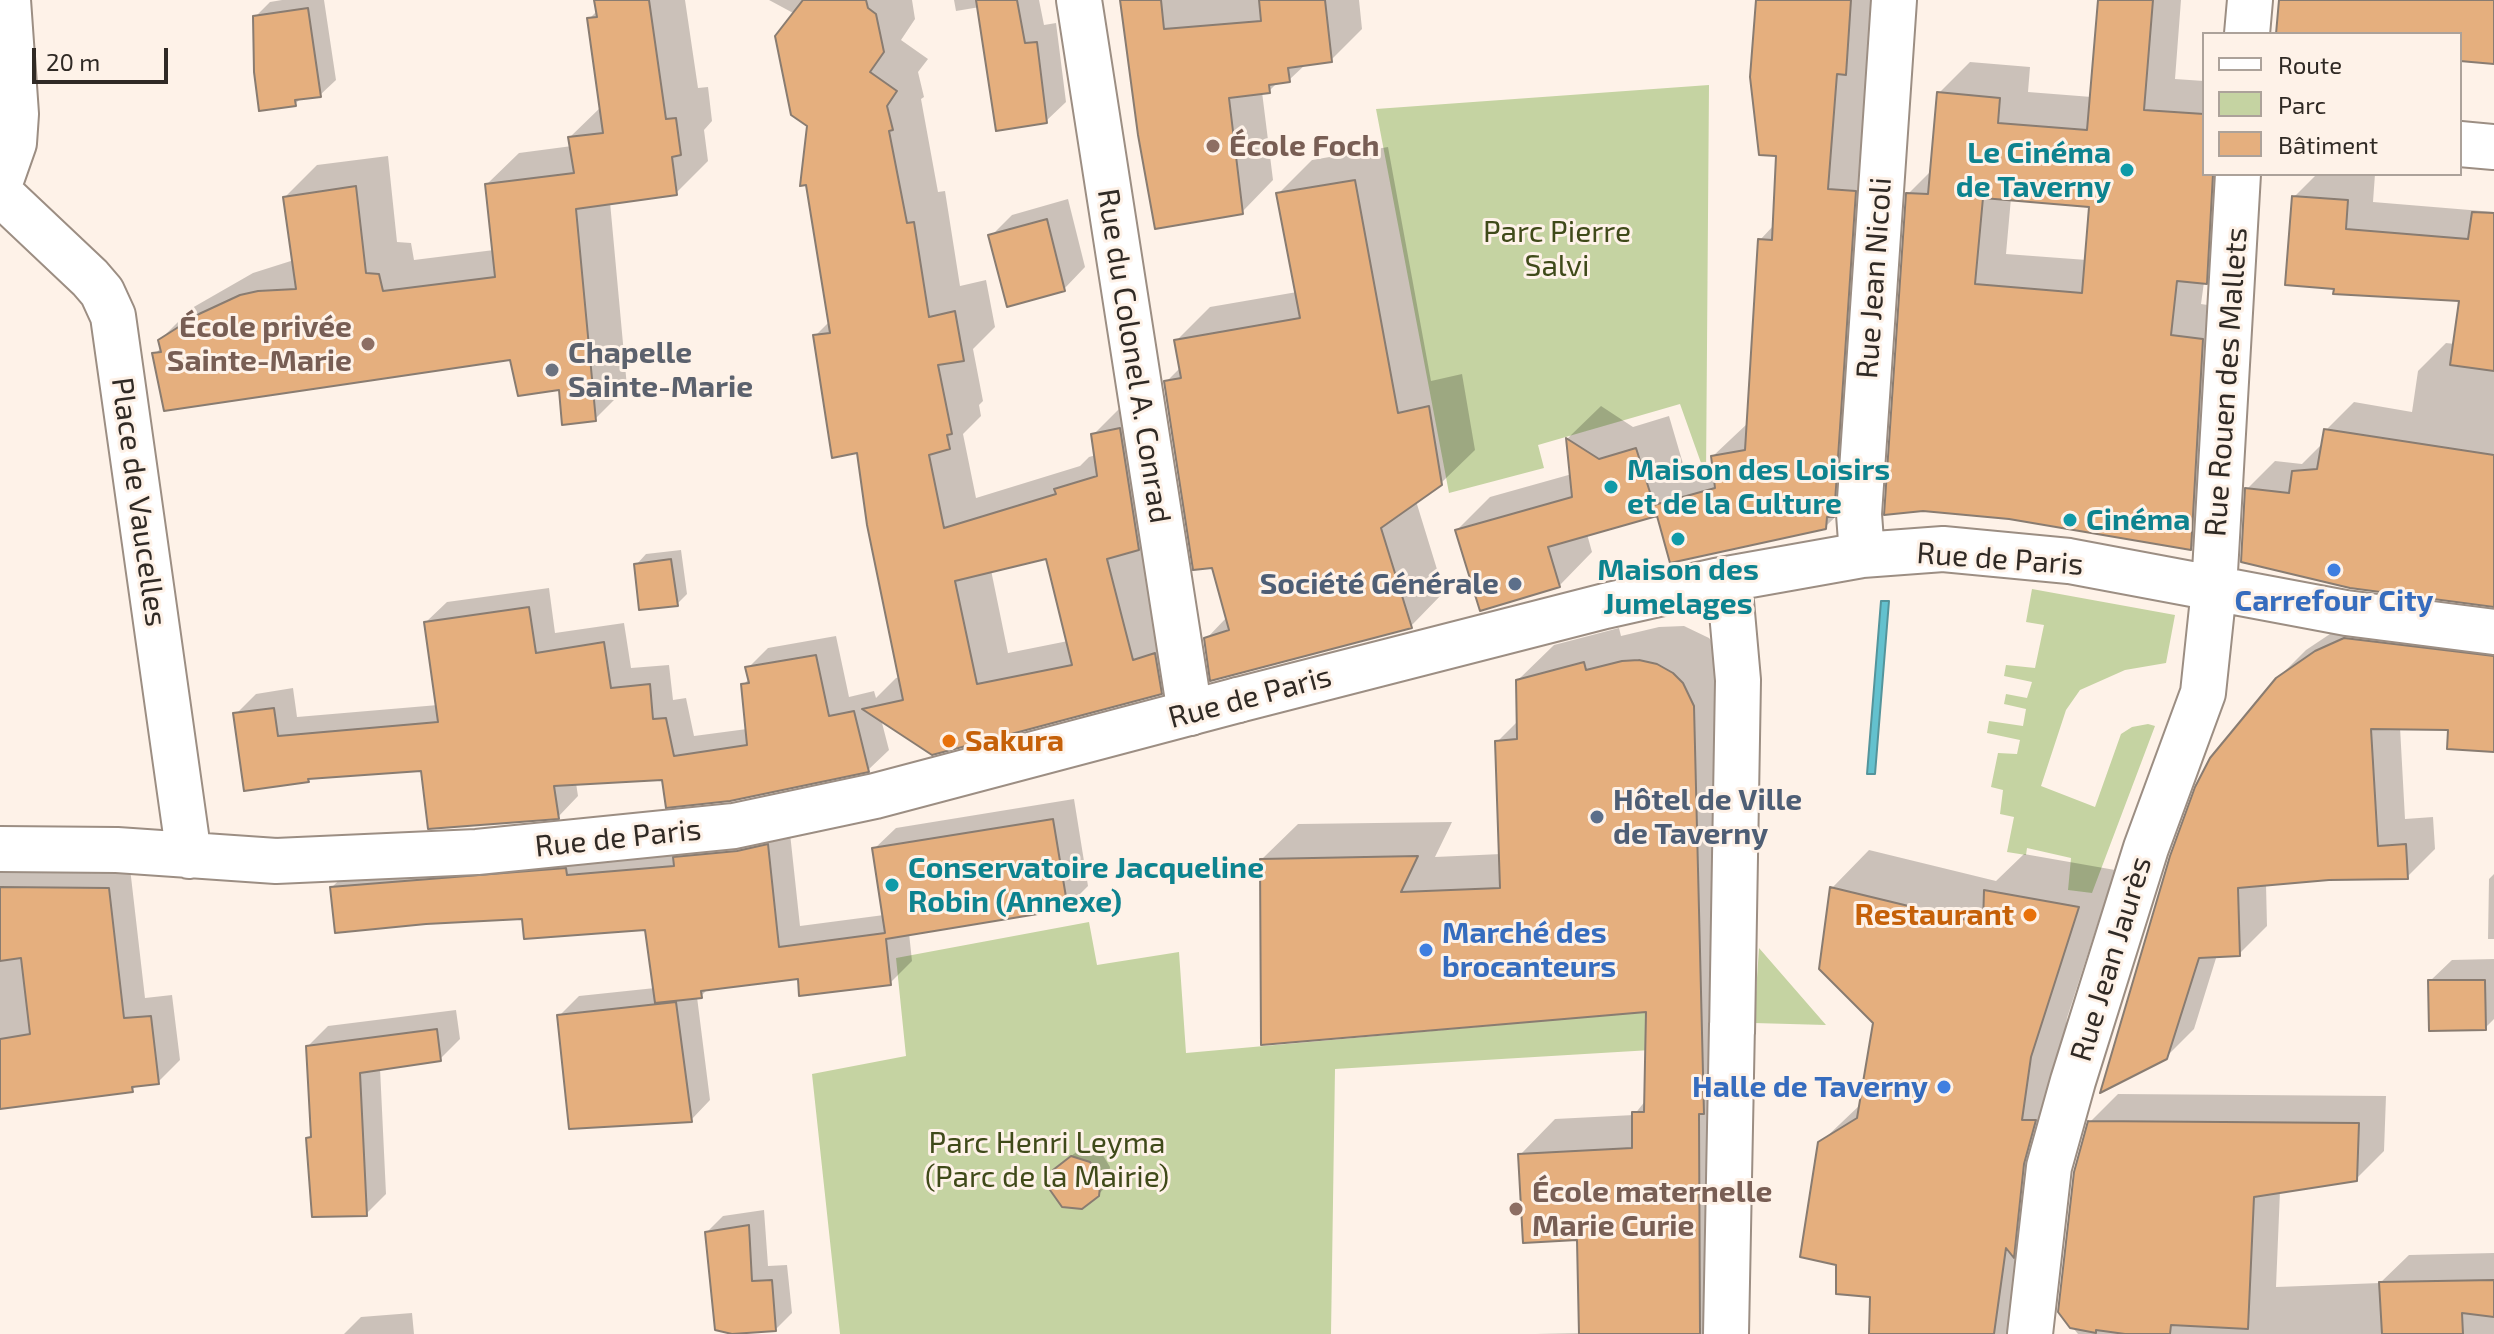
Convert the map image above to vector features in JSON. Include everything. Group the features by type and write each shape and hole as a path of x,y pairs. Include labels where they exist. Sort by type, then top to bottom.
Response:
{"street":[{"path":"0,183 14,143 16,114 8,0"},
{"name":"Rue du Colonel A. Conrad","path":"1079,0 1190,713"},
{"name":"Rue Jean Nicoli","path":"1862,555 1859,514 1894,0"},
{"path":"2247,32 2250,0"},
{"path":"2462,144 2494,147"},
{"name":"Rue Rouen des Mallets","path":"2214,589 2238,176"},
{"name":"Place de Vaucelles","path":"0,193 90,278 102,292 113,316 189,856"},
{"name":"Rue de Paris","path":"0,846 276,861 477,852 734,826 875,796 1605,606 1862,555 1943,549 2054,560 2346,613 2494,632"},
{"path":"1726,1334 1738,680 1729,579"},
{"name":"Rue Jean Jaurès","path":"2030,1334 2049,1167 2146,848 2203,693 2214,589"}],"green space":[{"name":"Parc Pierre Salvi","path":"1709,85 1706,477 1680,404 1538,445 1544,468 1449,493 1376,109"},
{"path":"2032,589 2175,615 2166,663 2125,670 2080,690 2066,710 2041,786 2095,807 2121,734 2132,727 2155,726 2092,893 2068,890 2071,858 2027,848 2026,855 2007,852 2014,817 2000,814 2003,790 1991,787 1998,753 2017,754 2020,740 1987,733 1989,721 2023,726 2026,709 2004,704 2006,694 2027,698 2032,682 2004,676 2006,665 2035,668 2044,625 2026,622"},
{"name":"Parc Henri Leyma (Parc de la Mairie)","path":"1089,922 1097,965 1179,952 1186,1053 1700,1007 1701,1047 1335,1069 1331,1334 840,1334 812,1074 906,1056 896,958"},
{"path":"1759,948 1826,1025 1754,1023"}],"water":[{"path":"1881,601 1889,601 1875,774 1867,774"}],"building":[{"name":"École privée Sainte-Marie","path":"594,0 649,0 666,119 676,118 681,155 672,157 677,195 576,209 596,421 562,425 559,390 518,396 510,360 164,411 152,353 161,352 158,340 199,314 240,295 296,289 283,197 356,186 366,273 379,274 383,291 495,277 485,184 574,173 568,137 603,133 587,18 597,17"},
{"path":"803,0 866,0 868,8 876,14 884,52 870,72 897,91 887,106 893,130 889,131 907,223 914,222 929,317 955,311 964,361 938,365 952,434 947,435 950,449 929,455 944,528 1056,494 1054,489 1097,476 1091,434 1120,428 1139,550 1107,559 1133,660 1155,653 1162,694 932,755 862,709 903,700 867,525 857,453 832,458 813,335 830,333 806,185 800,186 807,126 791,115 775,36","holes":["1046,559 1072,665 977,684 955,581"]},
{"path":"976,0 1017,0 1025,43 1037,42 1047,123 996,131"},
{"name":"École Foch","path":"1120,0 1161,0 1164,29 1261,21 1259,0 1325,0 1332,62 1288,68 1290,82 1269,85 1270,93 1229,98 1243,214 1155,229 1138,135"},
{"path":"1756,0 1851,0 1846,75 1837,74 1828,189 1856,191 1834,517 1827,517 1826,529 1670,563 1657,516 1548,547 1560,587 1480,611 1455,530 1572,497 1566,438 1599,459 1636,448 1654,505 1715,488 1711,456 1745,450 1758,239 1772,240 1776,156 1759,155 1750,77"},
{"path":"2098,0 2153,0 2144,110 2202,114 2202,176 2213,176 2207,284 2177,281 2171,335 2203,339 2191,550 2009,519 1923,511 1884,515 1906,193 1928,194 1937,92 2000,98 1998,123 2087,130","holes":["1983,198 2089,207 2082,293 1975,284"]},
{"path":"2279,0 2494,0 2494,64 2462,61 2462,32 2276,32"},
{"path":"308,8 321,97 295,100 296,106 259,111 254,72 253,16"},
{"path":"1355,180 1398,413 1429,406 1442,485 1381,528 1412,628 1210,681 1204,638 1229,630 1212,568 1193,570 1164,381 1181,378 1174,340 1300,318 1276,193"},
{"path":"2292,196 2348,200 2346,229 2468,239 2472,212 2494,213 2494,371 2450,365 2459,301 2333,294 2334,289 2285,285"},
{"path":"1047,219 1065,291 1007,307 988,235"},
{"path":"2324,429 2494,455 2494,607 2350,588 2241,562 2245,488 2289,493 2292,471 2317,469"},
{"path":"671,559 678,606 639,610 634,564"},
{"path":"529,607 536,653 604,642 611,688 650,684 653,719 666,718 674,756 747,745 741,684 749,683 745,667 816,655 829,716 854,711 869,772 730,801 666,808 662,780 554,786 559,819 428,829 421,771 308,779 309,782 244,791 233,713 274,708 278,736 438,722 424,622"},
{"path":"2344,638 2494,656 2494,752 2447,749 2448,730 2371,729 2378,846 2406,844 2408,879 2329,880 2238,888 2240,956 2199,958 2167,1059 2100,1093 2170,856 2195,787 2210,758 2276,678 2315,651"},
{"path":"1639,660 1657,664 1673,673 1683,683 1694,706 1704,1114 1699,1114 1700,1334 1579,1334 1577,1240 1523,1243 1518,1154 1632,1148 1632,1112 1644,1112 1646,1012 1261,1045 1260,859 1418,856 1401,892 1500,888 1495,741 1517,739 1516,680 1584,662 1586,670"},
{"path":"1053,819 1068,909 886,939 891,985 799,996 798,979 701,991 702,998 655,1003 645,930 524,939 522,919 335,933 330,887 566,868 567,875 674,866 673,857 737,851 768,844 779,947 885,933 872,848"},
{"path":"0,887 109,888 124,1018 151,1016 159,1084 132,1087 133,1092 0,1109 0,1039 30,1034 21,958 0,961"},
{"name":"Halle de Taverny","path":"1830,887 1983,924 1984,890 2079,907 2031,1057 2022,1120 2036,1120 2024,1164 2014,1258 2006,1248 1994,1334 1869,1334 1870,1297 1836,1294 1836,1265 1800,1257 1818,1142 1857,1118 1873,1023 1819,969"},
{"path":"2428,980 2485,980 2486,1030 2429,1031"},
{"path":"676,1002 692,1122 569,1129 557,1015"},
{"path":"437,1029 441,1061 360,1073 367,1216 312,1217 306,1138 311,1137 306,1046"},
{"path":"2088,1121 2359,1123 2357,1181 2254,1197 2248,1329 2171,1325 2170,1334 2125,1334 2070,1328 2058,1312 2074,1172"},
{"path":"1071,1156 1090,1162 1101,1178 1099,1196 1082,1209 1062,1207 1050,1190 1053,1170"},
{"path":"749,1225 752,1281 772,1280 776,1331 732,1334 715,1330 705,1232"},
{"path":"2494,1280 2494,1317 2462,1313 2463,1334 2382,1334 2379,1282"}],"place":[{"name":"École Foch","path":"1213,146"},
{"name":"Le Cinéma de Taverny","path":"2127,170"},
{"name":"École privée Sainte-Marie","path":"368,344"},
{"name":"Chapelle Sainte-Marie","path":"552,370"},
{"name":"Maison des Loisirs et de la Culture","path":"1611,487"},
{"name":"Cinéma","path":"2070,520"},
{"name":"Maison des Jumelages","path":"1678,539"},
{"name":"Carrefour City","path":"2334,570"},
{"name":"Société Générale","path":"1515,584"},
{"name":"Sakura","path":"949,741"},
{"name":"Hôtel de Ville de Taverny","path":"1597,817"},
{"name":"Conservatoire Jacqueline Robin (Annexe)","path":"892,885"},
{"name":"Restaurant","path":"2030,915"},
{"name":"Marché des brocanteurs","path":"1426,950"},
{"name":"Halle de Taverny","path":"1944,1087"},
{"name":"École maternelle Marie Curie","path":"1516,1209"}]}
